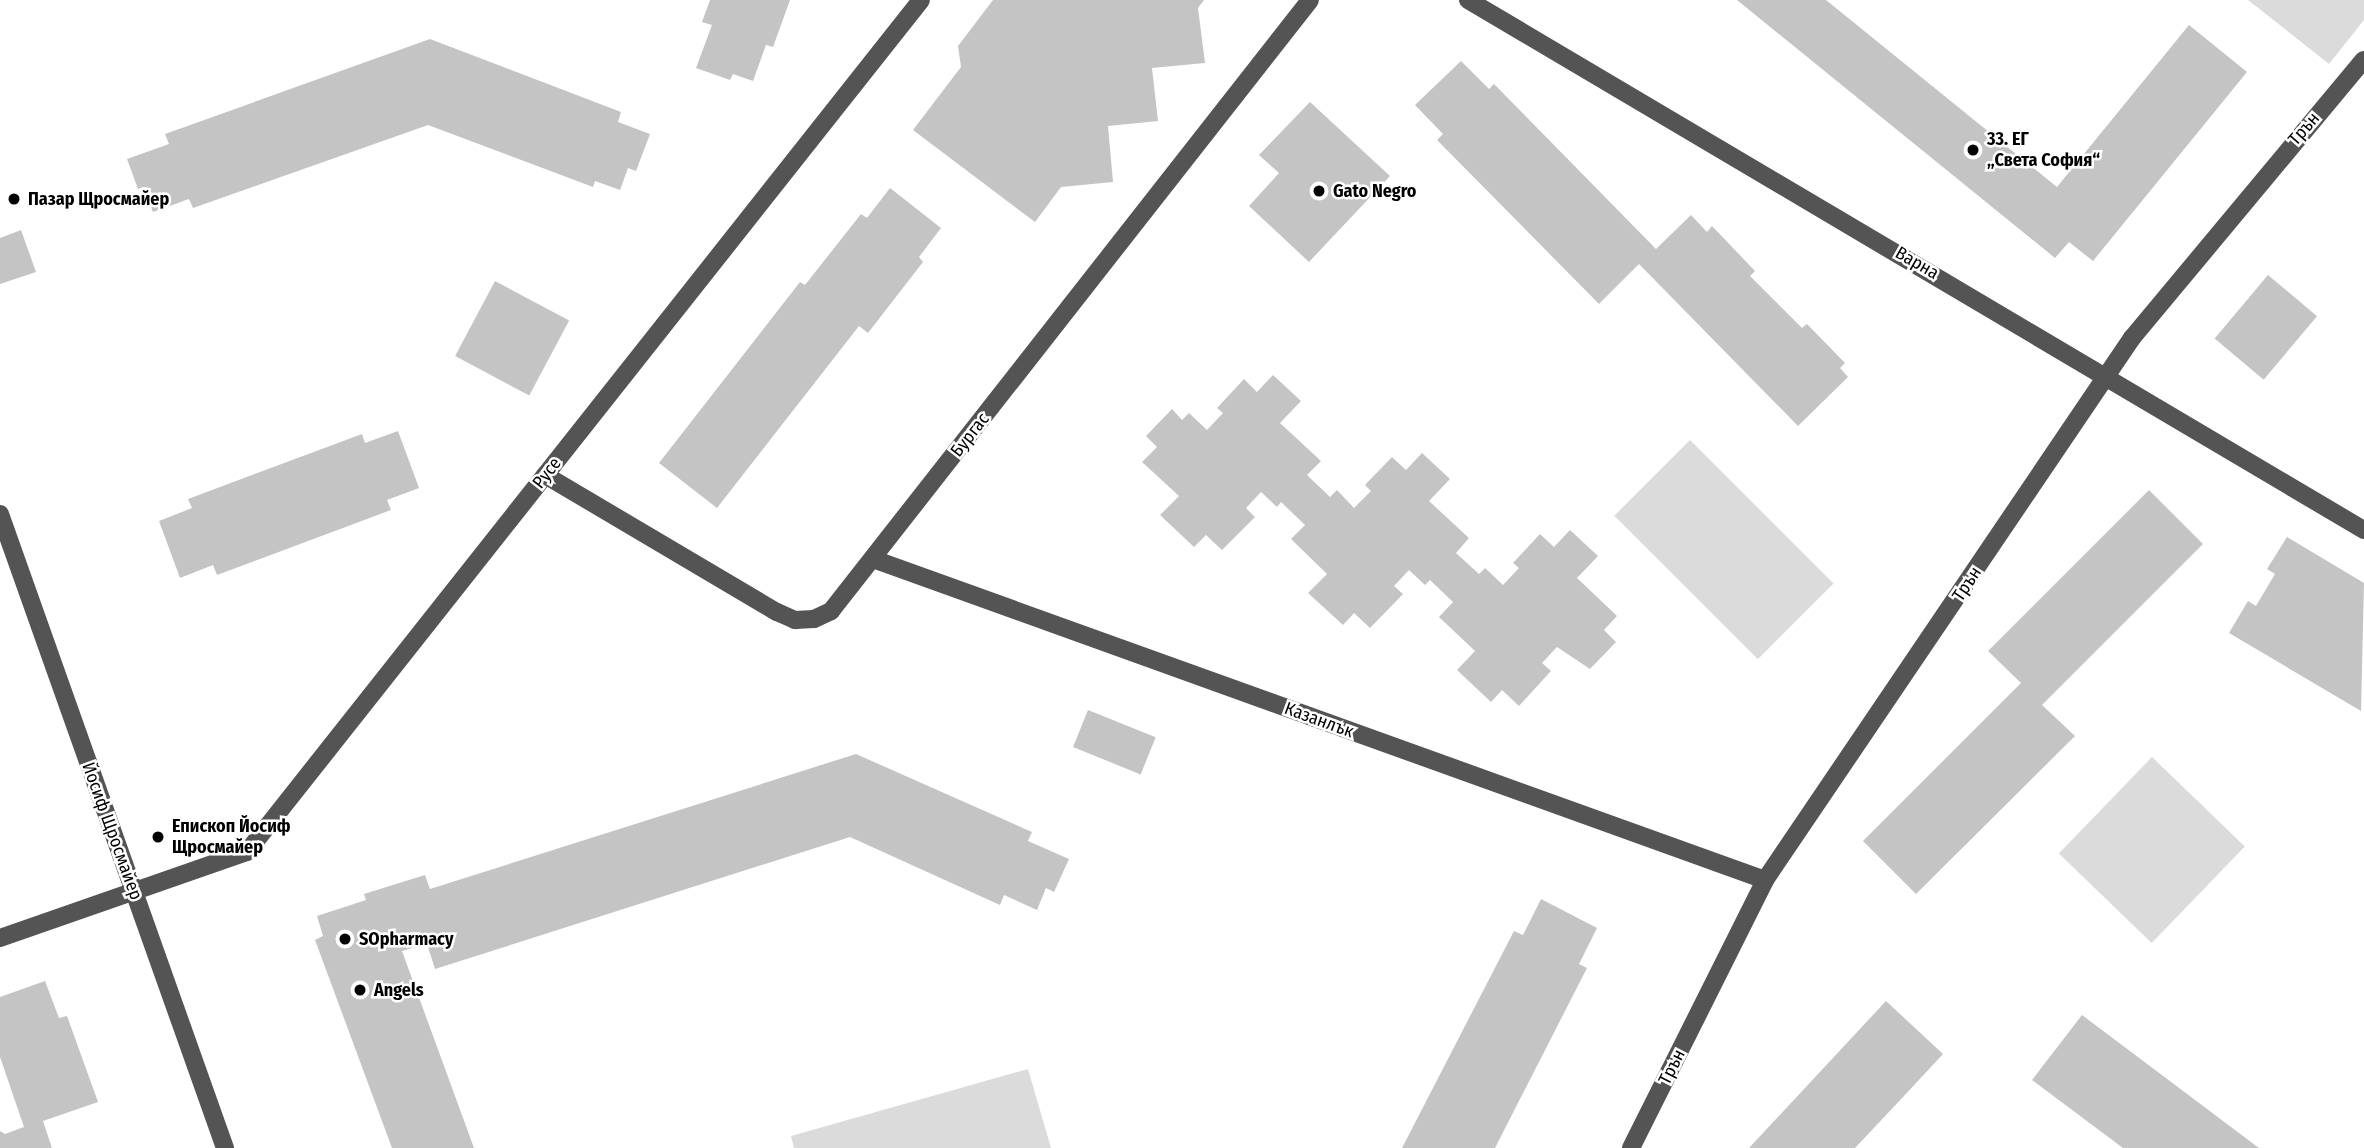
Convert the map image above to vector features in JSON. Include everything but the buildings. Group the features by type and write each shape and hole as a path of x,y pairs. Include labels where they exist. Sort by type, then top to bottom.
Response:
{"street":[{"name":"Русе","path":"0,938 247,852 921,0"},
{"name":"Бургас","path":"545,475 795,620 814,619 831,611 1310,0"},
{"name":"Варна","path":"1468,0 2107,375 2364,530"},
{"name":"Трън","path":"1631,1148 1765,880 2149,317 2364,60"},
{"name":"Йосиф Щросмайер","path":"0,514 225,1148"},
{"name":"Казанлък","path":"873,559 1765,880"}],"shaded area":[{"path":"2248,0 2364,0 2364,20 2329,64"},
{"path":"1690,440 1834,584 1758,659 1614,516"},
{"path":"2152,757 2245,847 2152,943 2059,853"},
{"path":"1028,1069 1051,1148 794,1148 791,1136"}],"place":[{"name":"33. ЕГ „Света София“","path":"1973,150"},
{"name":"Gato Negro","path":"1319,191"},
{"name":"Пазар Щросмайер","path":"14,199"},
{"name":"Епископ Йосиф Щросмайер","path":"158,837"},
{"name":"SOpharmacy","path":"345,939"},
{"name":"Angels","path":"360,990"}]}
